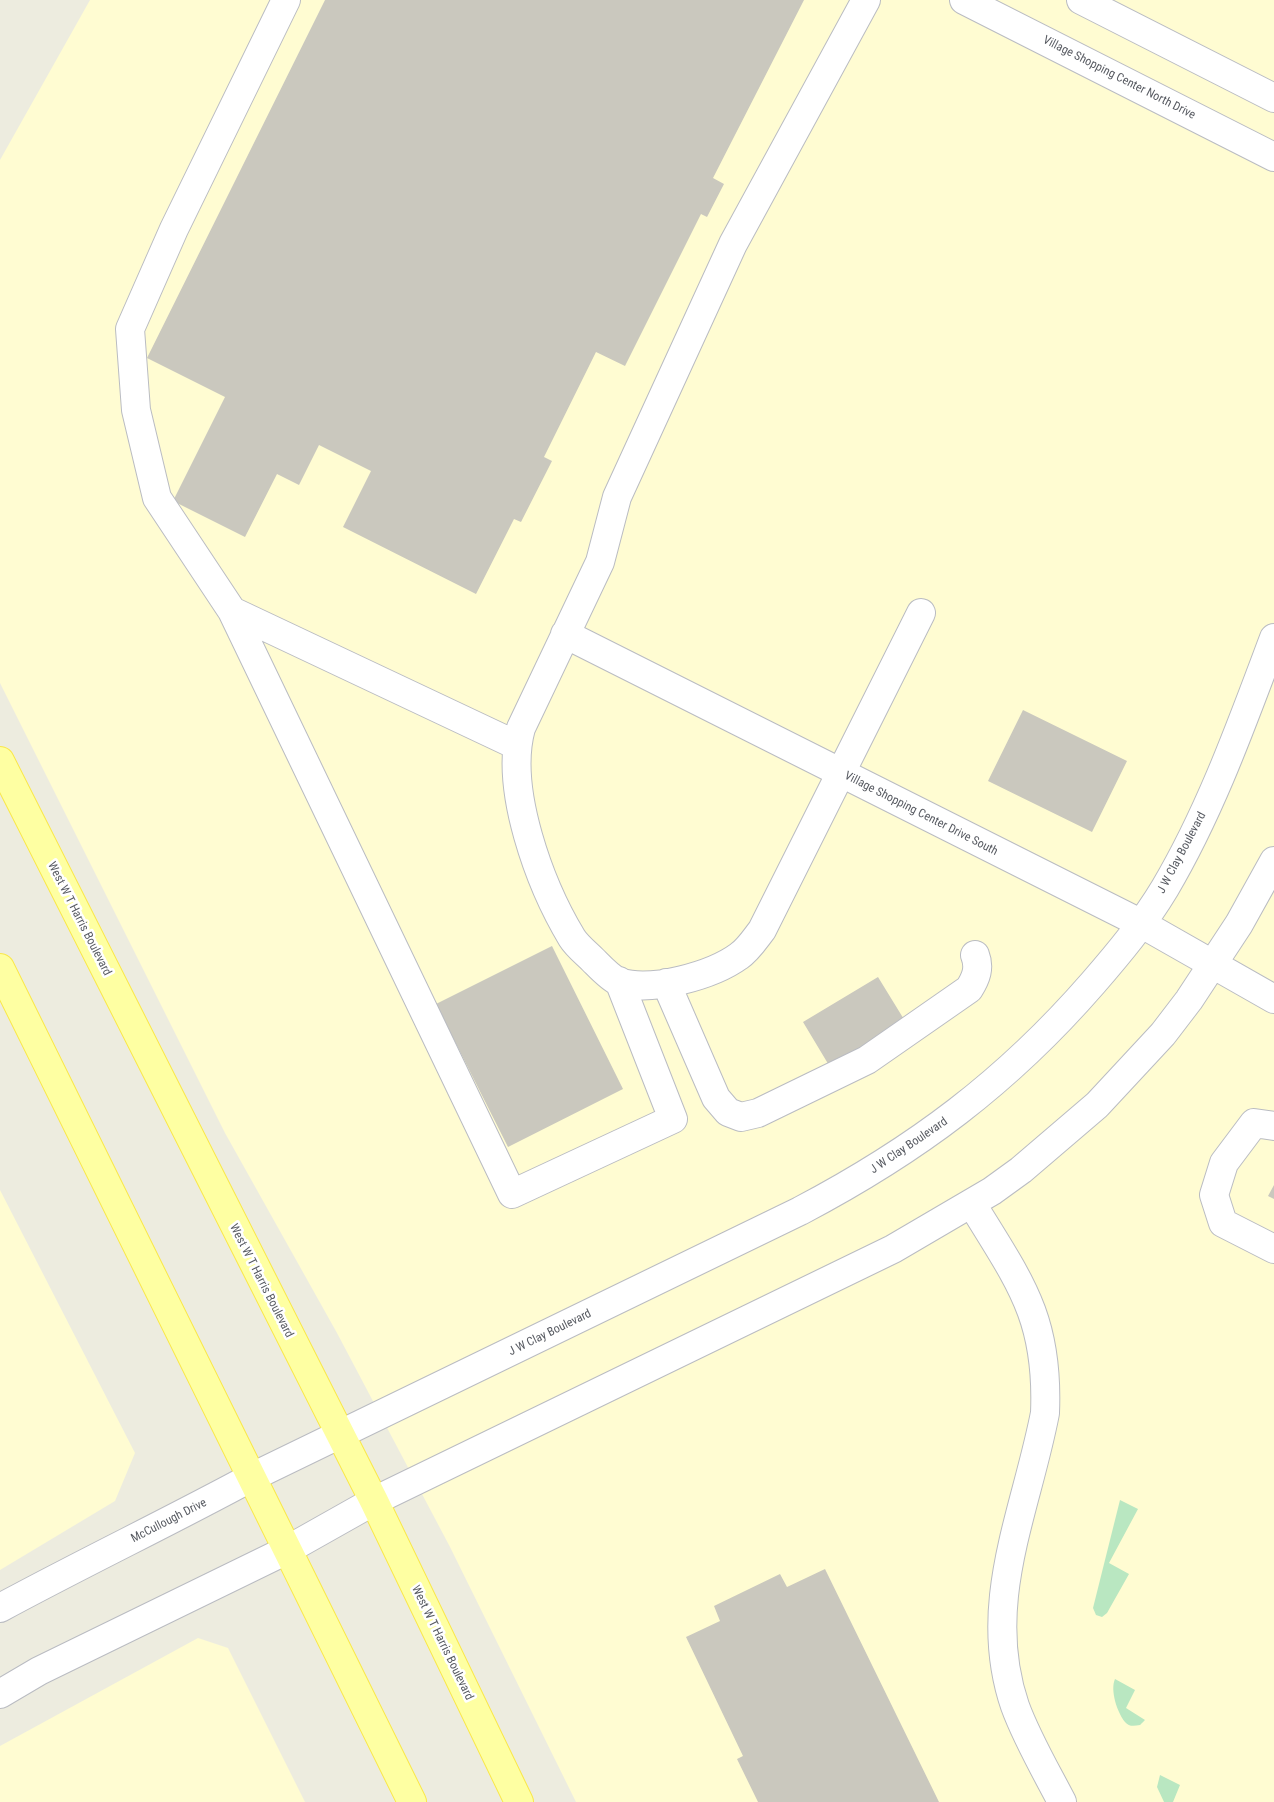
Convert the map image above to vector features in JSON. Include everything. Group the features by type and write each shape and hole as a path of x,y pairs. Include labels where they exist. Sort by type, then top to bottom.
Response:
{"main road":[{"name":"West W T Harris Boulevard","path":"0,761 374,1500 519,1802"},
{"path":"0,968 412,1802"}],"street":[{"path":"286,0 174,229 130,329 136,410 157,498 232,610 512,1194 673,1119 619,982 598,965 573,939 542,880 527,834 517,768 516,745 523,721 600,562 617,497 733,244 866,0"},
{"name":"Village Shopping Center North Drive","path":"964,0 1274,157"},
{"path":"1081,0 1274,98"},
{"path":"232,610 516,745"},
{"path":"619,982 652,985 666,983 713,971 741,956 757,936 841,774 921,613"},
{"name":"Village Shopping Center Drive South","path":"564,634 1142,924 1274,999"},
{"name":"J W Clay Boulevard","path":"339,1434 800,1211 857,1181 964,1108 1007,1073 1058,1024 1142,924 1165,888 1213,792 1274,638"},
{"path":"0,1694 39,1671 287,1550 374,1500 893,1249 972,1204 1021,1170 1097,1105 1163,1034 1239,924 1274,861"},
{"path":"666,983 716,1098 728,1112 741,1117 758,1113 787,1100 859,1064 906,1033 969,989 976,977 978,964 975,955"},
{"path":"1274,1126 1254,1123 1224,1163 1214,1195 1223,1223 1274,1249"},
{"path":"972,1204 1025,1292 1036,1319 1043,1348 1046,1388 1045,1413 1007,1570 1001,1616 1005,1662 1016,1708 1062,1802"},
{"name":"McCullough Drive","path":"0,1608 51,1580 178,1518 252,1477 339,1434"}],"shaded area":[{"path":"90,0 1274,0 1274,1802 576,1802 450,1547 337,1333 225,1133 0,683 0,160"},
{"path":"0,1190 135,1453 115,1501 0,1570"},
{"path":"198,1638 228,1648 305,1802 0,1802 0,1746"}],"green space":[{"path":"1120,1500 1138,1509 1109,1563 1129,1574 1107,1613 1102,1617 1096,1615 1093,1608"},
{"path":"1115,1679 1135,1690 1126,1708 1145,1720 1140,1725 1128,1725 1122,1718 1114,1695"},
{"path":"1160,1775 1180,1785 1173,1802 1164,1802 1157,1787"}],"building":[{"path":"325,0 804,0 713,178 724,184 707,217 701,214 625,366 596,352 544,457 552,461 521,522 514,519 476,594 343,527 371,471 319,445 299,485 277,474 245,537 173,501 225,397 147,358"},
{"path":"1023,710 1127,761 1092,832 988,781"},
{"path":"552,946 623,1089 508,1147 436,1004"},
{"path":"878,977 905,1021 830,1067 803,1022"},
{"path":"1274,1185 1274,1199 1268,1196"},
{"path":"825,1569 939,1802 758,1802 737,1759 743,1756 686,1637 720,1621 714,1606 780,1574 787,1587"}]}
